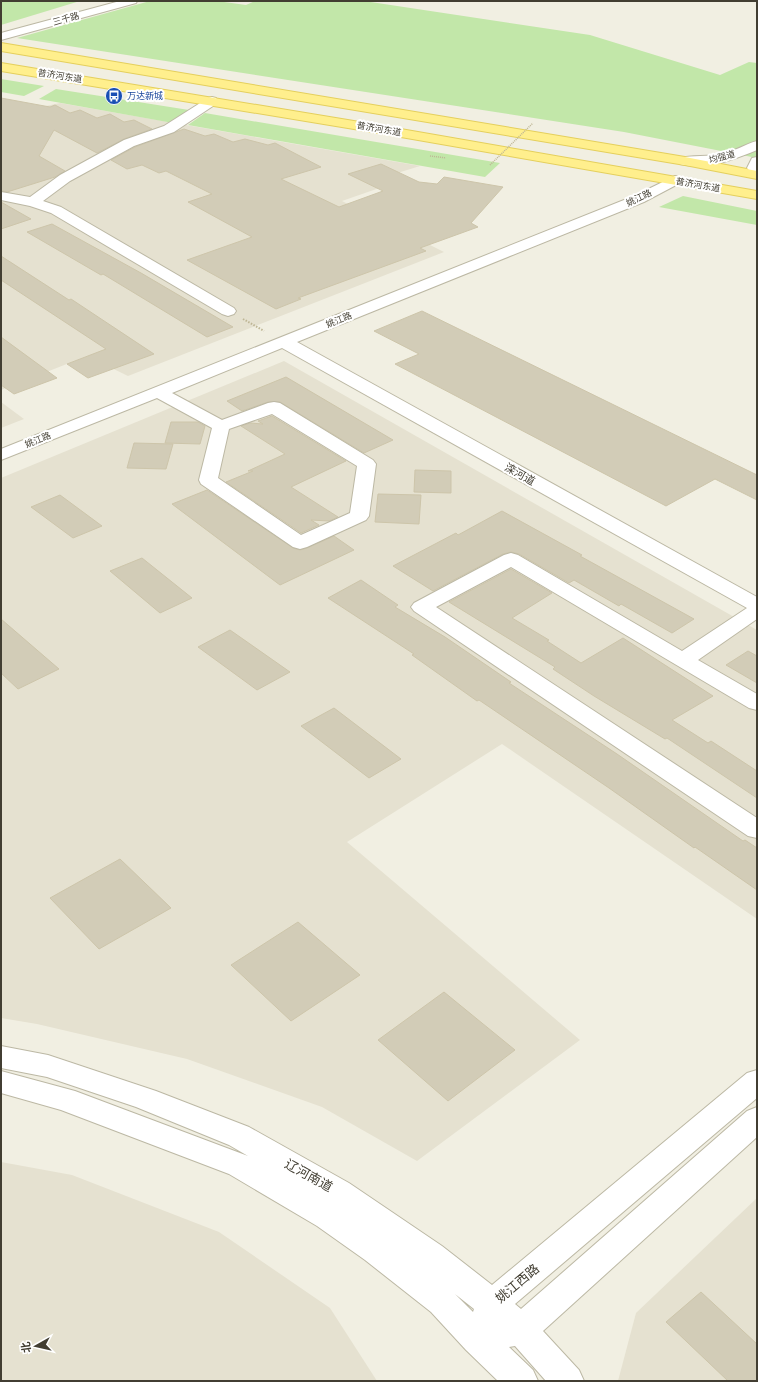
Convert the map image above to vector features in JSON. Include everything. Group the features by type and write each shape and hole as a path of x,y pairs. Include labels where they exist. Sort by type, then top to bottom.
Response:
{"main road":[{"name":"普济河东道","path":"1,47 685,161 757,175"},
{"name":"普济河东道","path":"1,66 757,195"}],"street":[{"name":"三千路","path":"1,31 108,1"},
{"name":"三千路","path":"1,38 132,1"},
{"path":"34,202 65,178 129,143 169,129 212,101"},
{"name":"均强道","path":"685,161 709,161 728,157 757,145"},
{"path":"757,161 754,168 757,171"},
{"name":"姚江路","path":"1,455 639,200 675,180"},
{"path":"1,196 34,202 56,210 228,310"},
{"name":"滦河道","path":"284,342 757,605"},
{"path":"158,392 221,426 274,407 367,464 359,516 300,544 208,480 221,426"},
{"path":"757,703 511,559 421,607 757,830"},
{"path":"683,660 757,610"},
{"name":"辽河南道","path":"1,1057 48,1066 146,1099 239,1136 338,1192 431,1256 492,1304 521,1330 567,1381"},
{"name":"姚江西路","path":"477,1339 492,1304 757,1081"},
{"path":"1,1082 65,1099 239,1165 328,1217 376,1250 442,1302 477,1339 521,1381"},
{"path":"477,1339 521,1330 757,1119"}],"path":[{"path":"490,165 533,123"},
{"path":"228,310 284,342"}],"shaded area":[{"name":"万达新城","path":"60,103 420,166 378,179 388,185 342,201 444,252 128,376 87,356 1,390 1,120 13,113"},
{"path":"284,361 757,630 757,919 502,744 347,842 580,1040 417,1161 322,1107 187,1059 37,1024 1,1018 1,478"},
{"path":"1,402 24,419 1,428"},
{"path":"1,1162 72,1175 219,1232 330,1308 377,1381 1,1381"},
{"path":"757,1198 757,1381 618,1381 636,1313"}],"green space":[{"path":"1,1 80,1 1,25"},
{"path":"150,1 217,1 246,5 255,1 364,1 590,35 720,75 749,62 757,63 757,158 624,132 17,38"},
{"path":"1,79 44,86 24,96 1,92"},
{"path":"56,89 189,110 173,123 39,99"},
{"path":"205,113 500,163 485,177 188,125"},
{"path":"683,196 757,211 757,225 659,207"}],"building":[{"path":"1,98 50,107 55,105 70,113 80,110 97,118 110,114 124,122 134,120 152,129 124,139 97,153 54,130 39,156 65,171 55,177 7,192 1,191"},
{"path":"184,129 205,136 214,134 233,142 245,139 268,145 275,143 321,167 281,179 339,207 383,191 348,174 381,164 419,182 437,184 444,177 503,187 471,223 478,227 420,248 426,251 298,298 301,299 276,309 187,260 252,237 188,202 212,194 166,171 159,173 142,165 127,169 111,160 135,147"},
{"path":"1,202 31,219 1,229"},
{"path":"52,224 141,273 233,327 207,337 103,274 101,275 27,232"},
{"path":"1,256 69,300 71,299 154,354 88,378 67,364 106,349 1,280"},
{"path":"422,311 757,475 757,500 715,479 666,506 395,364 419,354 374,331"},
{"path":"1,337 57,378 14,394 1,385"},
{"path":"286,377 393,440 364,453 280,402 268,402 242,411 227,401"},
{"path":"272,416 346,461 291,487 338,517 329,521 311,520 319,525 301,533 226,482 253,471 248,471 285,454 241,426 250,423 263,424 258,421"},
{"path":"171,422 198,422 205,426 200,444 165,443"},
{"path":"134,443 173,444 166,469 127,468"},
{"path":"415,470 451,471 451,493 414,492"},
{"path":"207,490 293,548 300,550 307,548 334,536 354,550 280,585 172,504"},
{"path":"378,494 421,495 419,524 375,522"},
{"path":"60,495 102,526 73,538 31,507"},
{"path":"502,511 694,619 672,633 621,604 619,606 574,580 569,583 519,554 511,552 503,554 433,591 393,566 456,533 458,535"},
{"path":"142,558 192,598 160,613 110,571"},
{"path":"511,569 552,593 512,618 549,640 547,641 581,663 623,638 713,696 672,720 708,743 711,741 757,771 757,798 667,738 665,739 594,696 553,669 555,667 449,602"},
{"path":"361,580 398,605 395,607 445,637 511,682 509,683 617,754 743,841 745,840 757,848 757,890 479,700 477,701 412,655 414,654 328,598"},
{"path":"1,619 59,669 18,689 1,673"},
{"path":"230,630 290,672 257,690 198,647"},
{"path":"748,651 757,656 757,683 726,665"},
{"path":"334,708 401,759 369,778 301,726"},
{"path":"120,859 171,908 99,949 50,898"},
{"path":"298,922 360,975 291,1021 231,965"},
{"path":"444,992 515,1050 448,1101 378,1040"},
{"path":"701,1292 757,1344 757,1381 728,1381 666,1322"}],"place":[{"name":"万达新城","path":"114,96"}]}
